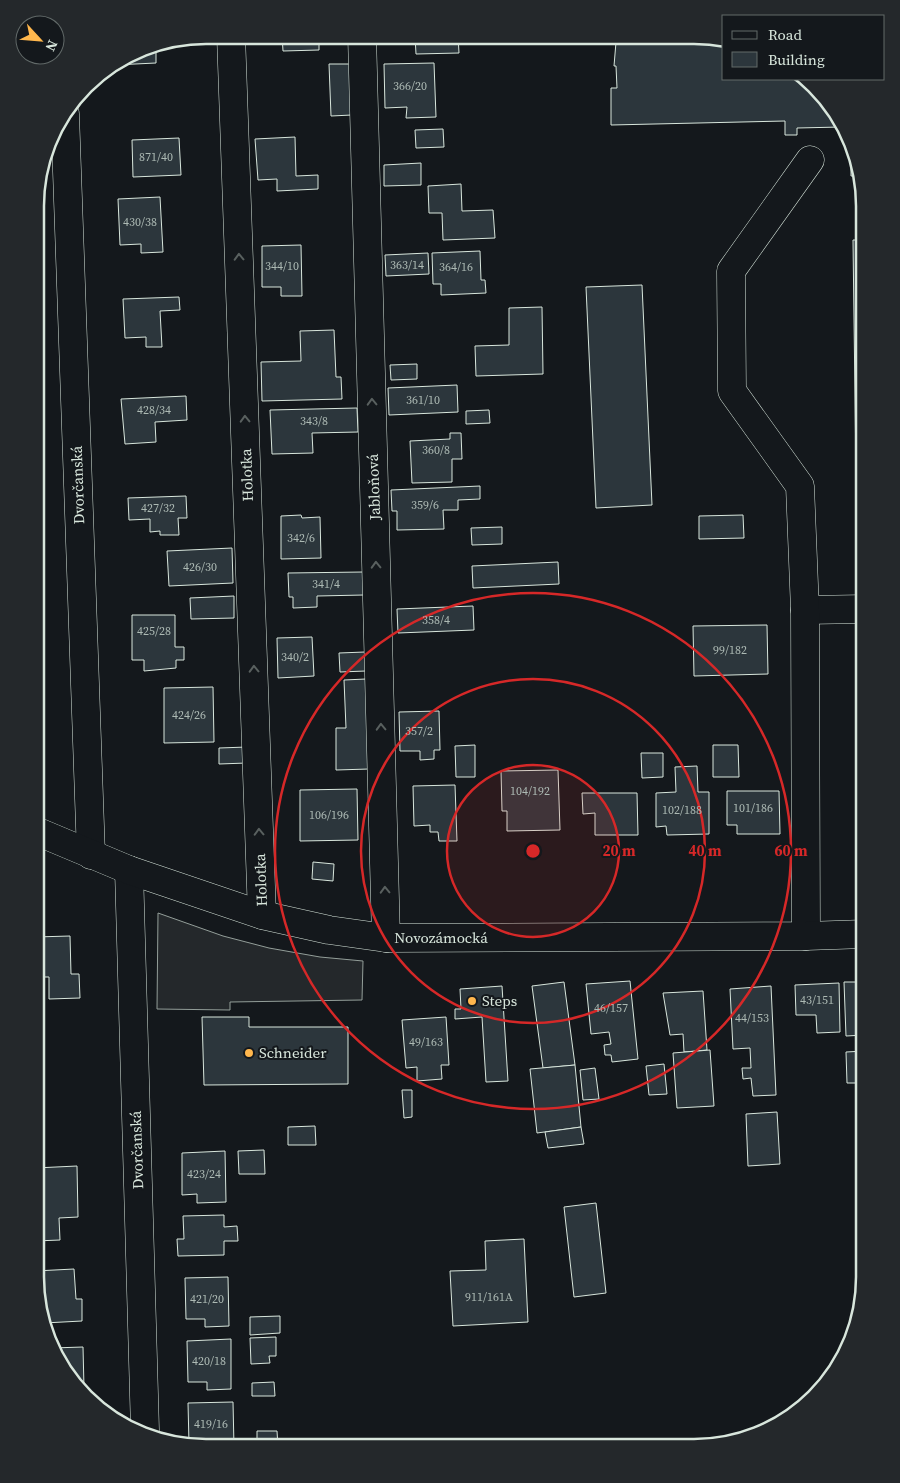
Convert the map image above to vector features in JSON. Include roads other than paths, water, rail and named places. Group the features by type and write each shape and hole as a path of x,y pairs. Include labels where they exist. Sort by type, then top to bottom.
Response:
{"street":[{"name":"Holotka","path":"231,44 262,915"},
{"name":"Jabloňová","path":"362,44 386,938"},
{"name":"Dvorčanská","path":"65,126 91,855"},
{"path":"806,936 805,610 800,486 732,391 731,271 810,160"},
{"path":"805,610 856,610"},
{"name":"Novozámocká","path":"44,834 129,870 262,915 329,930 386,938 856,934"},
{"name":"Dvorčanská","path":"129,870 145,1427"}],"place":[{"name":"Steps","path":"472,1001"},
{"name":"Schneider","path":"249,1053"}]}
